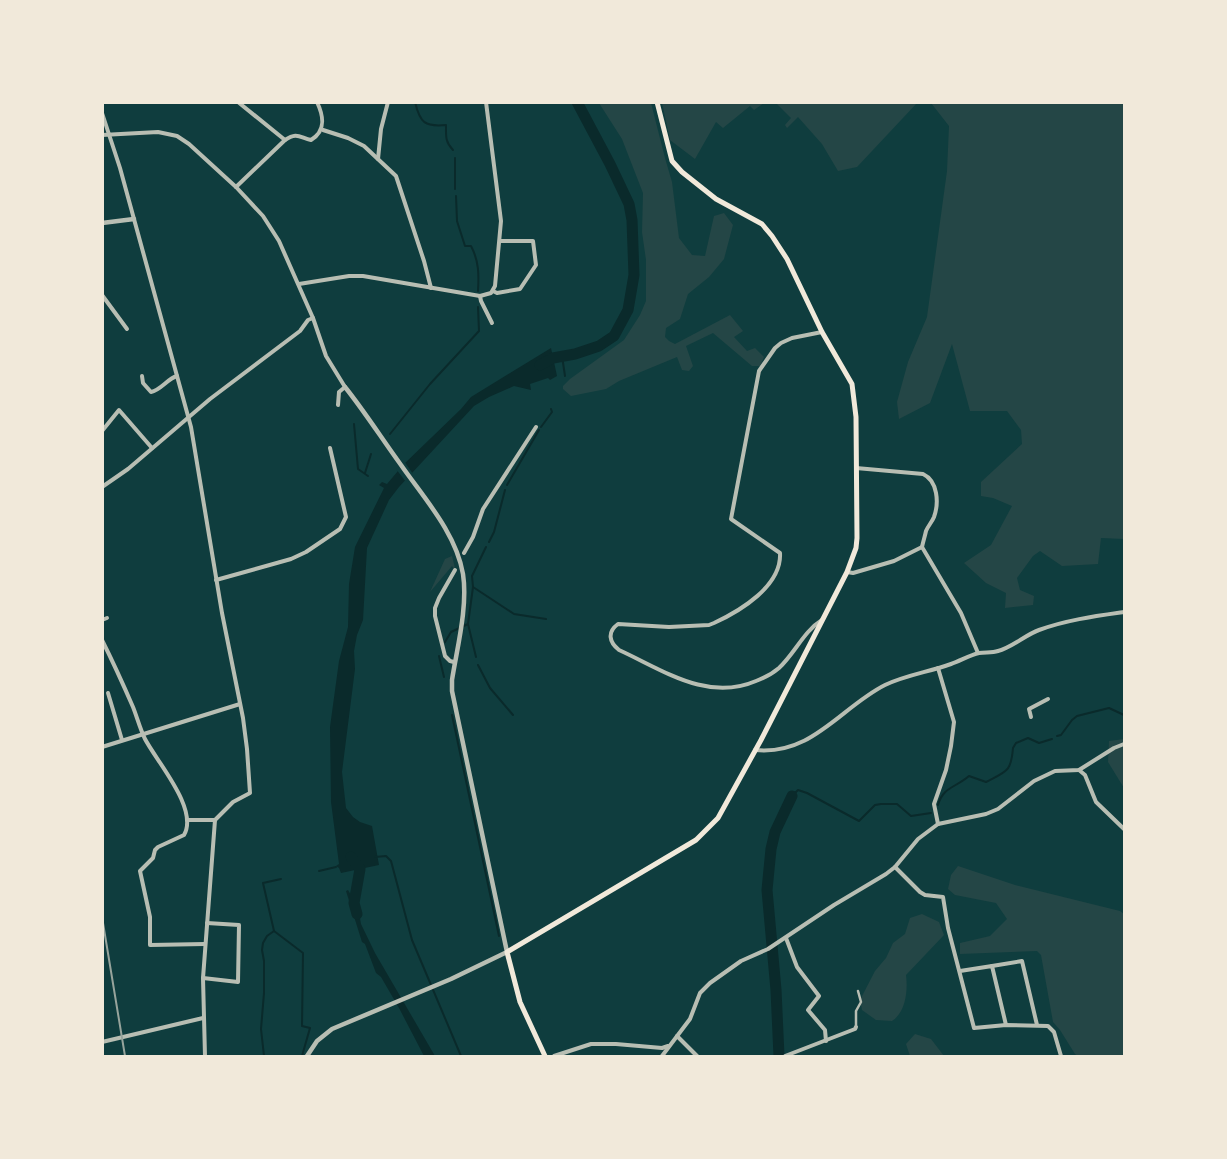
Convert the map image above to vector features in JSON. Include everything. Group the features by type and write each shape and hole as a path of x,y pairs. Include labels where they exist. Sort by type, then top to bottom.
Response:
{"main road":[{"path":"545,1056 520,1002 507,952 696,840 718,818 847,572 856,548 856,417 852,384 822,332 787,259 772,236 762,224 716,199 677,167 670,156 657,102"}],"street":[{"path":"238,102 285,140"},
{"path":"318,102 322,114 323,130"},
{"path":"378,159 381,129 388,102"},
{"path":"486,102 501,221 493,291"},
{"path":"102,113 110,134 134,219 188,418 247,749 250,793 228,806 215,820 203,978 205,1056"},
{"path":"236,187 285,140 295,135 311,140 323,130"},
{"path":"323,130 348,138 364,146 396,176 431,288"},
{"path":"102,135 158,132 177,136 189,144 236,187 263,216 279,241 299,284 326,356 345,387 438,518 452,542 461,567 464,585 463,608 452,680 453,703 507,952 326,1033 314,1044 307,1056"},
{"path":"102,224 134,219"},
{"path":"299,284 349,276 363,276 480,296 493,291 497,293 517,290 536,265 533,241 500,241"},
{"path":"102,295 127,329"},
{"path":"480,296 492,323"},
{"path":"102,487 128,469 210,399 300,331 308,320 313,318"},
{"path":"822,332 792,338 781,343 775,348 759,371 731,519 780,553 770,583 761,594 748,603 724,619 709,625 669,627 618,624 612,630 611,640 619,650 690,683 712,688 727,688 751,683 775,671 790,657 810,630 822,620"},
{"path":"142,376 143,383 150,392 157,391 172,377 177,376"},
{"path":"338,404 339,392 345,387"},
{"path":"102,431 119,410 152,448"},
{"path":"464,553 473,537 483,508 536,427"},
{"path":"216,580 291,559 306,552 340,529 346,517 330,448"},
{"path":"856,468 923,474 929,477 936,492 936,507 935,516 927,529 922,547 961,613 978,653"},
{"path":"847,572 853,573 894,561 922,547"},
{"path":"454,662 445,656 435,612 439,598 455,570"},
{"path":"755,750 779,748 822,732 860,700 885,685 978,653 999,651 1036,631 1052,626 1124,612"},
{"path":"102,620 108,618"},
{"path":"102,640 119,674 143,734 179,793 187,820 187,829 184,835 158,846 153,858 139,874 150,917 150,945 205,944"},
{"path":"938,668 954,722 946,770 934,804 938,824"},
{"path":"108,694 122,740"},
{"path":"1031,717 1029,709 1048,698"},
{"path":"102,747 240,704"},
{"path":"662,1056 690,1019 700,993 710,983 741,961 778,943 834,905 886,874 895,867 918,839 938,824 986,814 998,809 1034,781 1055,771 1079,770 1114,748 1124,744"},
{"path":"1079,770 1085,775 1096,802 1124,829"},
{"path":"187,820 215,820"},
{"path":"895,867 920,892 925,895 943,897 948,928 974,1028 1006,1025 1048,1026 1052,1029 1061,1056"},
{"path":"203,978 238,982 239,925 207,923"},
{"path":"786,938 798,968 819,996 808,1010 824,1030 826,1041"},
{"path":"960,971 1022,961 1037,1025"},
{"path":"992,966 1006,1025"},
{"path":"786,1056 854,1029 856,1027 856,1011 861,1002 858,991"},
{"path":"102,1042 203,1018"},
{"path":"677,1036 697,1056"},
{"path":"554,1056 591,1044 662,1048 670,1045"}],"shaded area":[{"path":"662,102 764,103 754,110 750,106 723,128 716,122 695,159 670,140"},
{"path":"599,103 651,103 672,182 679,238 692,255 705,256 714,216 724,213 733,225 724,259 709,277 688,294 680,319 666,328 665,337 675,344 730,315 743,331 734,337 747,351 755,348 764,357 760,366 752,366 713,333 686,346 693,366 689,371 682,370 677,357 619,381 606,389 571,396 563,389 563,386 570,379 624,340 640,315 646,301 646,260 642,232 643,193 622,139"},
{"path":"776,103 917,103 857,167 838,171 822,144 798,117 787,128 785,125 791,118"},
{"path":"931,103 1124,103 1124,539 1101,538 1098,564 1062,566 1040,551 1033,556 1017,578 1020,590 1034,596 1033,605 1005,608 1006,593 986,583 964,563 991,545 1012,506 993,498 981,496 981,482 1022,444 1021,430 1007,411 970,411 952,344 930,403 899,419 897,402 908,362 927,317 947,171 949,126"},
{"path":"551,348 557,376 550,380 548,378 530,384 531,390 514,386 474,406 389,500 367,548 363,620 357,635 354,651 355,669 342,772 346,808 360,822 372,826 379,865 341,873 336,866 339,864 331,802 330,727 339,661 348,627 349,584 355,547 384,488 379,485 382,482 387,484 403,465 471,397"},
{"path":"452,556 456,572 452,566 430,592 445,559"},
{"path":"1124,739 1124,788 1108,762 1109,741"},
{"path":"958,866 1015,885 1120,911 1124,914 1124,1056 1078,1056 1075,1054 1053,1022 1041,955 1037,951 960,954 960,943 990,936 1007,919 996,903 955,895 948,889 951,875"},
{"path":"348,890 358,907 361,924 375,953 435,1056 424,1056 399,1008 381,977 376,973 365,944 362,942 346,891"},
{"path":"922,914 939,922 944,935 906,975 905,1000 897,1017 892,1021 876,1020 862,1010 860,1000 875,971 886,958 893,943 905,934 910,918"},
{"path":"915,1034 931,1039 944,1056 910,1056 906,1044"}],"pier":[{"path":"404,461 413,474 406,482 396,469"}],"waterway":[{"path":"415,102 419,115 424,122 433,125 446,125 447,141 453,150"},
{"path":"540,365 553,358 575,354 599,346 614,336 628,310 634,275 632,220 629,204 577,102"},
{"path":"455,158 455,189"},
{"path":"456,196 457,221 465,246 471,246 477,263 478,291"},
{"path":"390,434 430,384 479,331 478,307"},
{"path":"562,356 565,376"},
{"path":"541,427 552,412 551,409"},
{"path":"354,424 358,469 368,476"},
{"path":"507,485 539,430"},
{"path":"365,473 371,454"},
{"path":"489,542 494,532 505,490"},
{"path":"445,642 451,632 468,624 473,587 472,576 486,547"},
{"path":"473,587 514,614 546,619"},
{"path":"468,624 476,657"},
{"path":"439,656 444,677"},
{"path":"478,665 490,688 513,715"},
{"path":"1057,736 1061,735 1077,716 1109,708 1124,715"},
{"path":"452,715 499,936"},
{"path":"938,805 946,791 969,776 986,782 1007,770 1016,743 1028,738 1039,743 1052,739"},
{"path":"792,796 798,790 807,793 859,821 875,805 881,804 897,804 911,816 931,813"},
{"path":"779,1056 776,990 767,890 771,849 775,832 792,796"},
{"path":"375,857 386,856 391,861 412,940 461,1056"},
{"path":"351,857 360,869 354,903 357,914"},
{"path":"319,871 336,867"},
{"path":"281,879 263,883 274,931 303,953 302,1026 310,1028 302,1056"},
{"path":"264,1056 261,1029 264,993 262,950 267,936 274,931"}],"railway":[{"path":"102,917 125,1056"}]}
